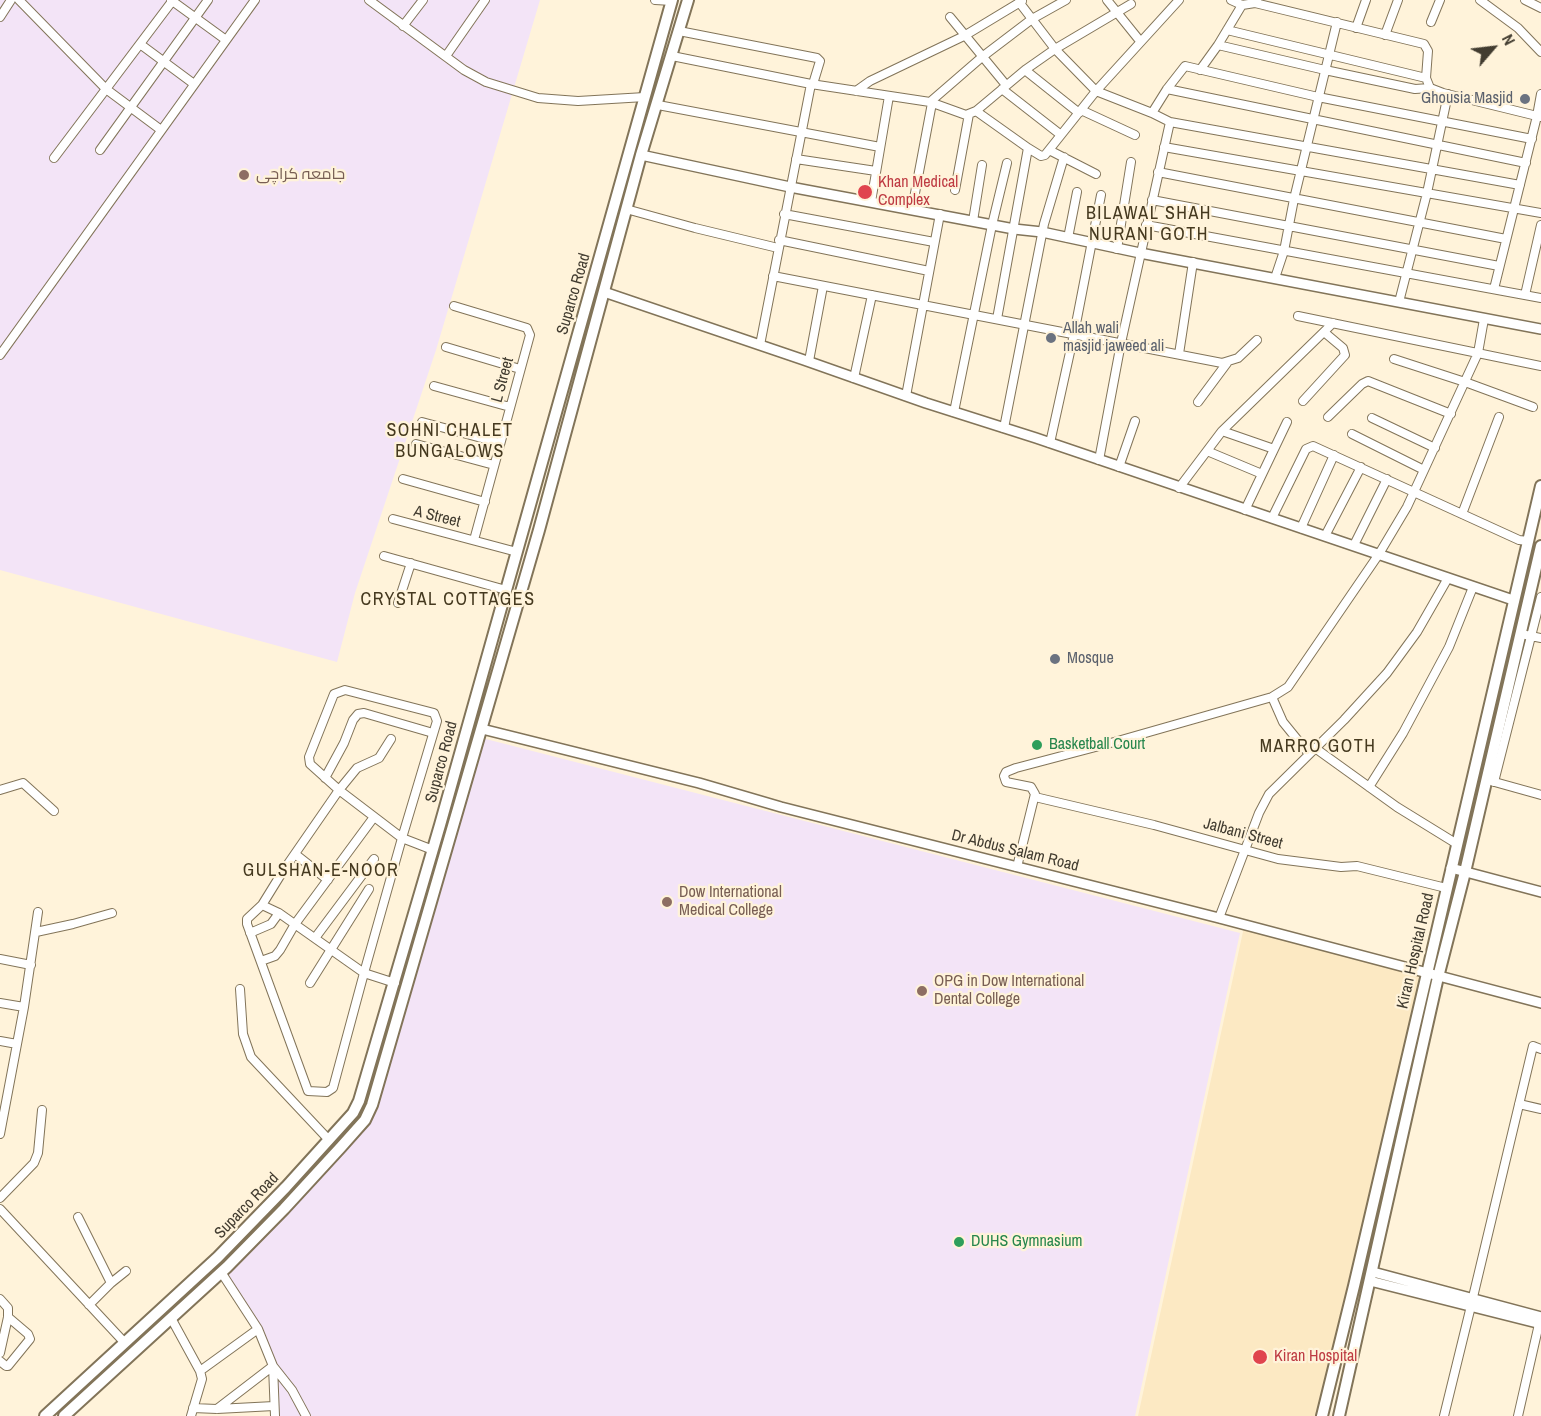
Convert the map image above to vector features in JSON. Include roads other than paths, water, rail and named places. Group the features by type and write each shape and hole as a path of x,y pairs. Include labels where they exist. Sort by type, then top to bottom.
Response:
{"main road":[{"name":"Suparco Road","path":"45,1416 218,1257 329,1140 353,1113 359,1101 395,983 540,473 631,169 641,155 658,105 688,0"},
{"name":"Suparco Road","path":"64,1416 220,1273 285,1209 365,1120 372,1105 482,729 604,292 626,209 645,97 672,1"},
{"path":"667,22 680,28"},
{"path":"540,473 553,476"},
{"name":"Kiran Hospital Road","path":"1322,1416 1513,600 1539,508 1540,490"},
{"name":"Kiran Hospital Road","path":"1339,1416 1438,977 1491,781 1526,635 1541,546"},
{"path":"440,825 452,828"},
{"path":"1372,1203 1386,1208"},
{"path":"205,1270 220,1273 218,1257"}],"street":[{"path":"0,17 11,0"},
{"path":"19,0 106,89 161,130"},
{"path":"54,158 172,0 226,40"},
{"path":"100,150 208,0"},
{"path":"0,355 255,0"},
{"path":"369,0 380,3 404,26 486,82 538,98 578,101 645,97"},
{"path":"404,26 423,0"},
{"path":"446,56 485,0"},
{"path":"655,0 672,1"},
{"path":"912,209 931,102 982,57 1032,19 1066,0"},
{"path":"1107,0 1140,41"},
{"path":"672,56 812,84 931,102 955,112 972,112 1043,156 1096,91 1179,0"},
{"path":"1231,0 1242,5 1256,2 1424,44 1428,51 1426,78 1430,88"},
{"path":"1356,28 1366,0"},
{"path":"1385,35 1398,0"},
{"path":"1431,22 1440,0"},
{"path":"1480,0 1518,28 1541,52"},
{"path":"1525,0 1541,8"},
{"path":"856,91 870,81 964,36 1021,1 1055,49 1096,91 1170,122 1520,185"},
{"path":"955,190 972,112 1055,49 1131,4"},
{"path":"1200,70 1242,5"},
{"path":"950,17 1004,87 1062,135"},
{"path":"1275,278 1284,251 1306,146 1337,22"},
{"path":"680,28 820,60 801,132 760,345"},
{"path":"1227,30 1426,78"},
{"path":"140,44 194,84"},
{"path":"1218,45 1415,89 1430,88 1539,116"},
{"path":"1152,113 1185,66 1318,97 1532,139"},
{"path":"1025,70 1080,112 1135,135"},
{"path":"1167,89 1526,163"},
{"path":"1399,302 1427,193 1448,94"},
{"path":"1494,289 1539,116 1541,94"},
{"path":"871,202 889,96"},
{"path":"658,105 880,147"},
{"path":"1099,460 1121,342 1170,122"},
{"path":"1164,147 1541,213"},
{"path":"997,319 1028,148"},
{"path":"1049,150 1096,174"},
{"path":"641,155 790,187 1014,229 1042,232 1091,244 1541,329"},
{"path":"1004,428 1042,232 1064,157"},
{"path":"796,159 876,171"},
{"path":"1117,249 1131,162"},
{"path":"954,412 992,225 1007,164"},
{"path":"973,221 982,165"},
{"path":"1158,172 1506,239"},
{"path":"1068,238 1077,192"},
{"path":"1050,443 1101,195"},
{"path":"1152,200 1500,266"},
{"path":"626,209 695,228 929,271"},
{"path":"784,214 934,242"},
{"path":"906,396 940,214"},
{"path":"1146,225 1541,298"},
{"path":"1525,295 1541,225"},
{"path":"1179,354 1193,262"},
{"path":"773,276 1227,363"},
{"path":"809,361 823,286"},
{"path":"604,292 1513,600"},
{"path":"854,378 872,295"},
{"name":"L Street","path":"454,306 530,331 474,540"},
{"path":"1298,316 1541,366"},
{"path":"1457,844 1312,751 1283,722 1272,697 1288,687 1379,554 1407,507 1478,352 1484,319"},
{"path":"1179,488 1222,431 1333,323"},
{"path":"1303,401 1345,355 1343,348 1324,332"},
{"path":"1198,402 1227,363 1238,358 1257,340"},
{"path":"446,347 520,369"},
{"path":"1394,359 1533,407"},
{"path":"1328,417 1368,381 1451,414"},
{"path":"434,386 510,407"},
{"path":"1372,417 1435,448"},
{"path":"1462,514 1499,417"},
{"path":"1119,467 1135,421"},
{"path":"422,422 500,443"},
{"path":"1245,510 1287,422"},
{"path":"1222,431 1274,449"},
{"path":"1352,434 1424,470"},
{"path":"416,444 494,465"},
{"path":"1272,519 1308,447 1313,446 1519,540 1528,541"},
{"path":"1207,451 1262,474"},
{"path":"1301,528 1334,455"},
{"path":"1325,536 1361,467"},
{"path":"404,479 485,502"},
{"path":"1354,545 1387,479"},
{"name":"A Street","path":"393,519 517,552"},
{"path":"384,556 506,590"},
{"path":"398,603 411,563"},
{"path":"1219,918 1259,813 1269,794 1387,673 1417,632 1448,579"},
{"path":"1369,787 1403,733 1449,648 1473,587"},
{"path":"1541,597 1526,635 1541,638"},
{"path":"391,739 379,758 357,768 339,790 262,905 247,919 250,933 307,1089 311,1092 327,1092 333,1088 402,838 437,721 434,713 345,690 334,694 309,757 312,766 339,790 402,838 433,850"},
{"name":"Jalbani Street","path":"1272,697 1016,768 1004,774 1004,778 1006,782 1031,787 1035,797 1278,859 1341,867 1357,866 1446,888"},
{"path":"325,778 344,743 352,720 361,713 433,733"},
{"name":"Dr Abdus Salam Road","path":"482,729 699,783 781,807 1219,918 1541,1003"},
{"path":"1491,781 1541,795"},
{"path":"0,790 23,783 54,810"},
{"path":"1017,867 1035,797"},
{"path":"261,961 274,956 280,950 295,924 374,817"},
{"path":"295,854 328,880"},
{"path":"315,938 374,859"},
{"path":"1451,868 1541,892"},
{"path":"310,983 369,888"},
{"path":"262,905 279,913 364,973 395,983"},
{"path":"0,1134 24,1007 38,912"},
{"path":"36,932 112,913"},
{"path":"250,933 271,924 279,913"},
{"path":"0,958 31,965"},
{"path":"240,989 243,1034 251,1057 329,1140"},
{"path":"0,1003 24,1007"},
{"path":"0,1041 17,1044"},
{"path":"1444,1416 1533,1046 1541,1049"},
{"path":"1519,1104 1541,1109"},
{"path":"0,1198 34,1163 38,1153 42,1110"},
{"path":"0,1209 124,1342"},
{"path":"78,1217 111,1283"},
{"path":"89,1305 126,1271"},
{"path":"220,1273 258,1329 273,1366 292,1390 306,1416"},
{"path":"1371,1276 1541,1319 1518,1416"},
{"path":"0,1299 8,1308 0,1353"},
{"path":"0,1361 8,1366 30,1339 28,1334 8,1317"},
{"path":"171,1318 200,1371 202,1379 192,1412 274,1406"},
{"path":"200,1371 258,1329"},
{"path":"273,1366 275,1416"},
{"path":"218,1409 273,1366"}],"place":[{"name":"Ghousia Masjid","path":"1525,99"},
{"name":"جامعہ کراچی","path":"244,175"},
{"name":"Khan Medical Complex","path":"865,192"},
{"name":"Allah wali masjid jaweed ali","path":"1051,338"},
{"name":"Mosque","path":"1055,659"},
{"name":"Basketball Court","path":"1037,745"},
{"name":"Dow International Medical College","path":"667,902"},
{"name":"OPG in Dow International Dental College","path":"922,991"},
{"name":"DUHS Gymnasium","path":"959,1242"},
{"name":"Kiran Hospital","path":"1260,1357"}],"district":[{"name":"BILAWAL SHAH NURANI GOTH","path":"1149,224"},
{"name":"SOHNI CHALET BUNGALOWS","path":"450,441"},
{"name":"CRYSTAL COTTAGES","path":"448,600"},
{"name":"MARRO GOTH","path":"1318,747"},
{"name":"GULSHAN-E-NOOR","path":"321,871"}]}
